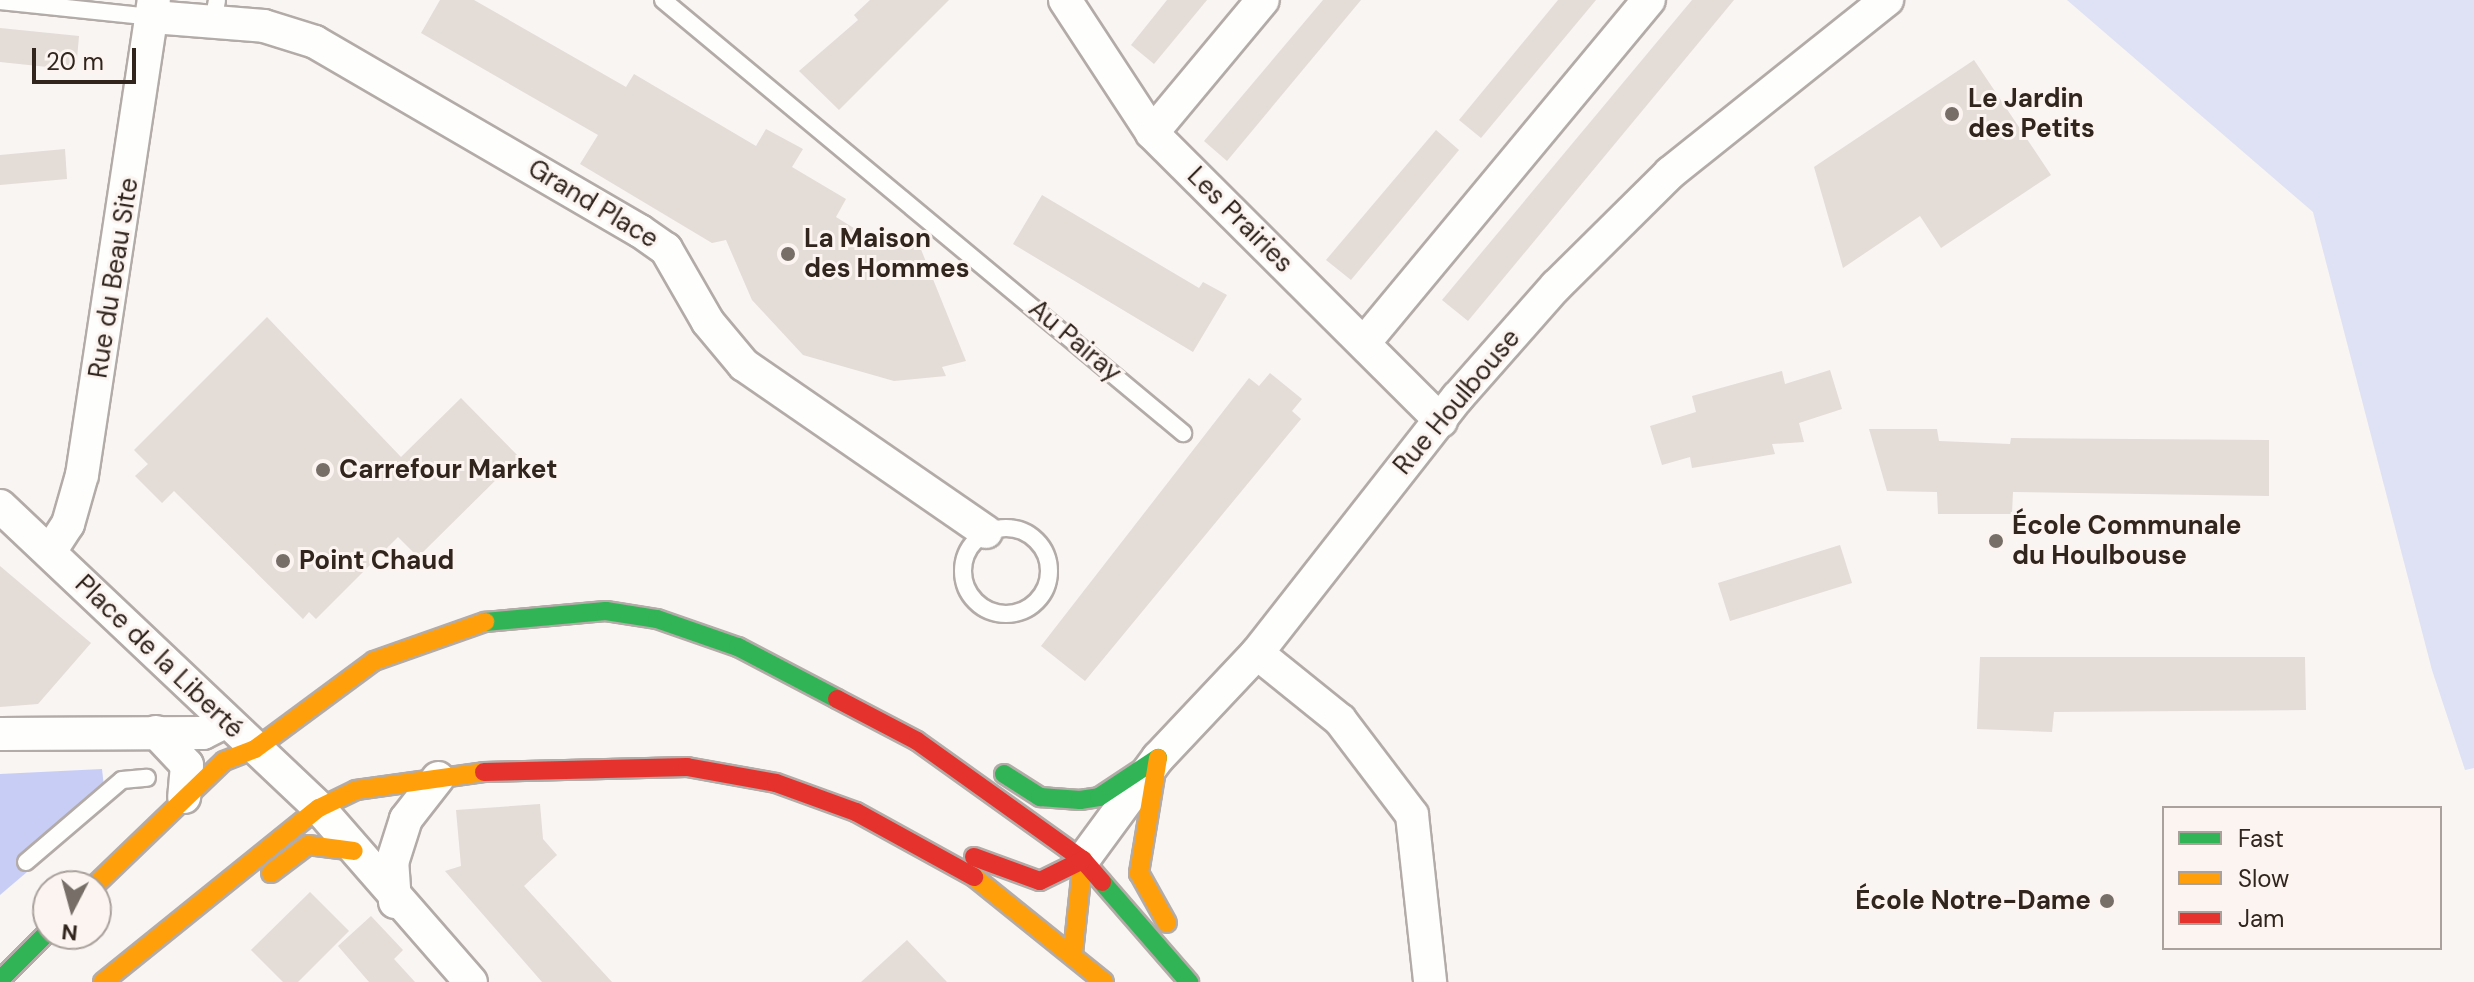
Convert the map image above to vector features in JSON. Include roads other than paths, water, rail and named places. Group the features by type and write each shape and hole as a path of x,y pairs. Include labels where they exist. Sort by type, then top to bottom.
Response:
{"main road":[{"path":"110,870 224,761 255,749 349,677 448,630 532,613 640,615 703,632 859,707 972,777 1083,860 1189,982"},
{"path":"859,707 910,712 962,746"},
{"path":"986,762 1057,801 1099,797 1158,758"},
{"path":"1158,758 1139,873 1157,909 1212,982"},
{"path":"103,982 319,808 382,782 609,765 687,767 815,796 948,861 1073,953 1104,982"},
{"path":"134,982 308,845 354,851"},
{"path":"948,861 992,860 1040,881 1083,860"},
{"path":"1073,953 1083,860"},
{"path":"0,980 32,948"}],"street":[{"name":"Les Prairies","path":"1065,0 1152,133 1441,421"},
{"path":"1152,133 1263,0"},
{"path":"1364,343 1649,0"},
{"name":"Rue Houlbouse","path":"1083,860 1158,758 1257,653 1358,521 1556,286 1670,173 1887,0"},
{"name":"Grand Place","path":"153,8 215,10 315,42 640,231 666,249 708,322 744,365 986,532"},
{"name":"Rue du Beau Site","path":"51,550 68,524 82,475 153,8"},
{"name":"Place de la Liberté","path":"0,506 51,550 225,722 319,808 395,902 471,982"},
{"path":"1257,653 1340,720 1412,815 1430,982"},
{"path":"0,734 203,733 225,722"},
{"path":"156,732 187,765 184,797"},
{"path":"395,902 392,863 406,819 438,778"}],"lane":[{"name":"Au Pairay","path":"663,0 1183,433"},
{"path":"0,1 153,8"},
{"path":"1010,528 1042,545 1047,589 1026,610 996,614 971,598 964,559 986,532 1010,528"},
{"path":"26,862 122,780 147,778"}],"water":[{"path":"102,769 104,787 19,857 27,872 0,895 0,774"}],"place":[{"name":"Le Jardin des Petits","path":"1952,114"},
{"name":"La Maison des Hommes","path":"788,254"},
{"name":"Carrefour Market","path":"323,470"},
{"name":"École Communale du Houlbouse","path":"1996,541"},
{"name":"Point Chaud","path":"283,561"},
{"name":"École Notre-Dame","path":"2107,901"}]}
